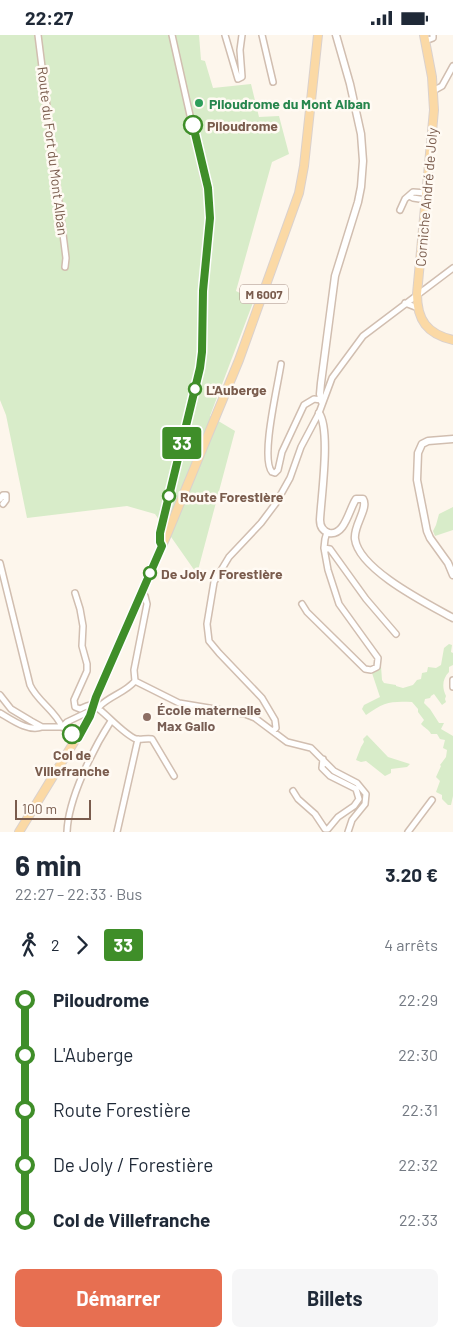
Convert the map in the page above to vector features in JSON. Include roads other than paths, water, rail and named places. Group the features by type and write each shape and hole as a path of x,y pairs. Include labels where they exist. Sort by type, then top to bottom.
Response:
{"main road":[{"name":"M 6007","path":"19,832 78,738 95,707 242,354 296,203 304,166 318,35"},
{"name":"Corniche André de Joly","path":"425,38 434,110 417,294 418,308 422,321 430,330 442,337 453,340"}],"street":[{"name":"Route du Fort du Mont Alban","path":"38,35 66,258 65,267"},
{"path":"162,546 160,533 200,368 203,291 210,218 208,188 172,35"},
{"path":"225,35 238,79 242,77 240,49 242,35"},
{"path":"262,35 272,82"},
{"path":"322,401 321,383 334,276 358,202 363,161 361,135 336,35"},
{"path":"425,38 433,38 433,35"},
{"path":"433,91 442,85 453,65"},
{"path":"400,210 404,199 413,192 427,196"},
{"path":"273,731 276,728 275,720 262,697 212,646 207,629 214,582 230,557 261,523 276,503 290,478 301,447 319,413 332,378 363,336 453,268"},
{"path":"405,303 418,308"},
{"path":"281,365 267,443 269,469 272,472 275,473 278,470 282,452 304,405 314,399 322,401"},
{"path":"319,413 323,424 325,469 320,521 322,528 327,533 339,530 356,499 363,499 365,504 356,528 355,538 357,547 363,557 389,579 453,618"},
{"path":"453,439 428,441 422,444 418,453 417,480 428,535 444,557 453,575"},
{"path":"302,604 307,613 365,669 371,670 377,667 378,658 340,603 328,570 324,548 324,539 327,533"},
{"path":"324,548 330,549 366,599 396,634"},
{"path":"0,563 30,685 62,727 78,738"},
{"path":"135,681 134,670 147,601 142,591"},
{"path":"75,593 83,626 82,645 87,664 87,671 74,700 75,707 80,709 89,705 95,707 111,721 138,739 152,739 174,776"},
{"path":"137,604 145,610"},
{"path":"453,680 453,687"},
{"path":"0,713 37,729 42,727 62,727 67,722 122,691 135,681"},
{"path":"135,681 179,703 245,714 255,718 291,744 311,748 339,773 357,783 366,794 365,804 352,820 348,832"},
{"path":"0,695 19,715 42,727"},
{"path":"68,832 68,819 71,807 98,743 111,721"},
{"path":"117,832 138,739"},
{"path":"293,791 298,799 315,814 324,831 338,817 354,806 359,799 356,789 330,776 322,768 322,759"},
{"path":"326,772 330,766"},
{"path":"408,832 432,801"}],"place":[{"name":"Piloudrome du Mont Alban","path":"199,103"},
{"name":"Piloudrome","path":"193,125"},
{"name":"L'Auberge","path":"195,389"},
{"name":"Route Forestière","path":"169,496"},
{"name":"De Joly / Forestière","path":"150,573"},
{"name":"École maternelle Max Gallo","path":"147,717"},
{"name":"Col de Villefranche","path":"72,734"}]}
